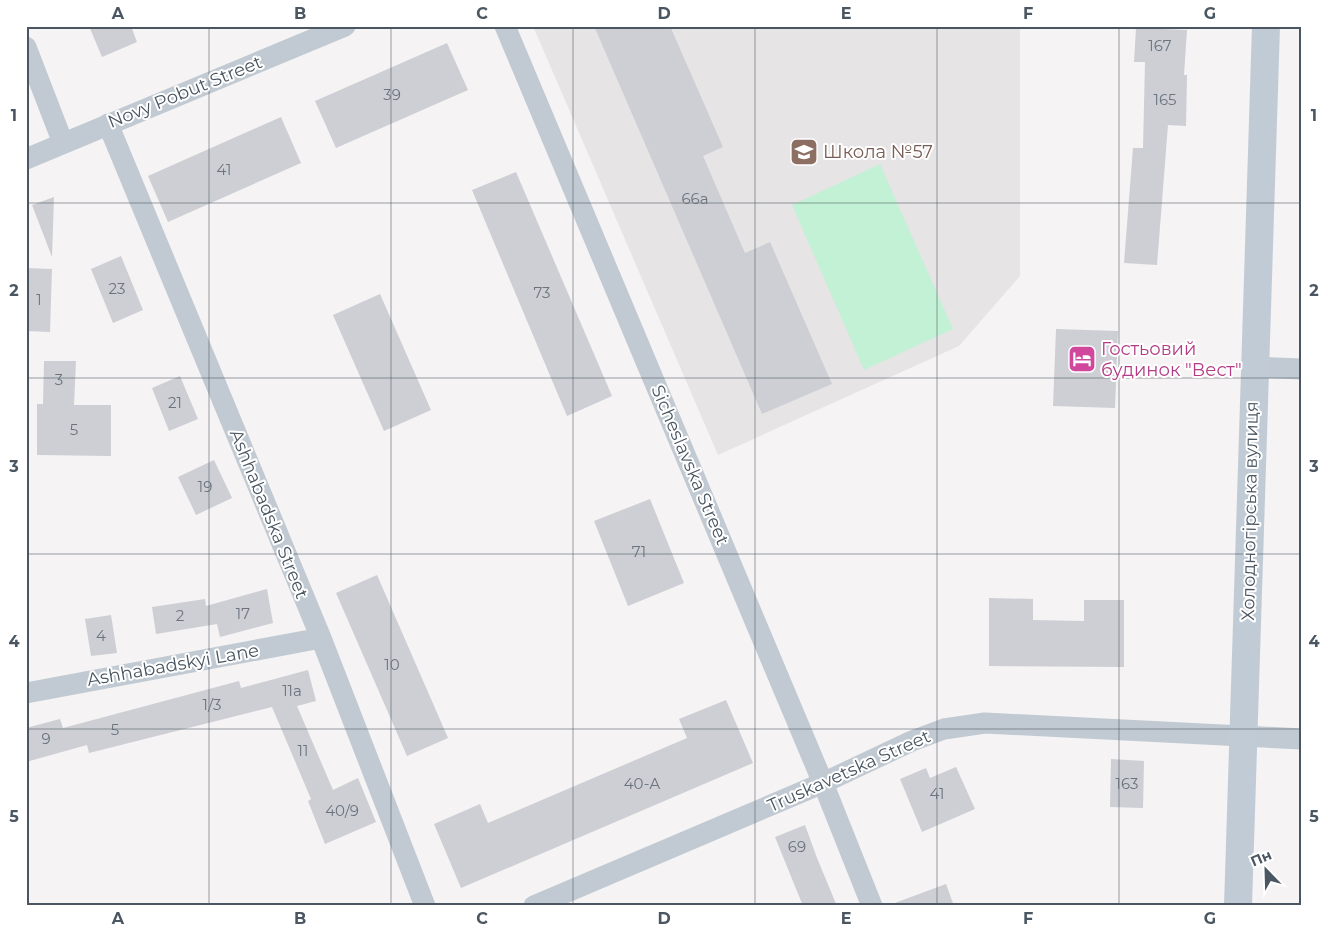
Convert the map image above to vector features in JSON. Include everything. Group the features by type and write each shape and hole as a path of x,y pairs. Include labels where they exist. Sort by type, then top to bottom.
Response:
{"main road":[{"name":"Холодногірська вулиця","path":"1238,906 1245,735 1254,366 1266,26"}],"street":[{"name":"Novy Pobut Street","path":"26,159 345,26"},
{"name":"Sicheslavska Street","path":"505,26 824,783 872,906"},
{"path":"26,47 63,143"},
{"name":"Ashhabadska Street","path":"108,124 320,638 425,906"},
{"path":"1254,366 1302,369"},
{"name":"Ashhabadskyi Lane","path":"26,693 320,638"},
{"name":"Truskavetska Street","path":"534,906 824,783 912,741 944,729 985,724 1302,739"}],"shaded area":[{"name":"Школа №57","path":"533,26 1020,28 1020,276 959,346 718,455"}],"green space":[{"path":"880,164 953,329 864,370 792,205"}],"building":[{"path":"89,26 131,26 137,42 102,57"},
{"path":"594,26 670,26 723,147 703,156 745,253 770,242 832,384 762,414"},
{"path":"1136,28 1187,30 1184,75 1187,75 1186,126 1168,125 1157,265 1124,263 1133,148 1143,148 1145,62 1134,62"},
{"path":"447,43 468,90 336,148 315,101"},
{"path":"281,117 301,163 168,222 148,176"},
{"path":"516,172 612,396 567,416 472,190"},
{"path":"54,197 52,257 32,205"},
{"path":"121,256 143,310 113,323 91,269"},
{"path":"26,268 52,269 50,332 26,331"},
{"path":"380,294 431,410 384,431 333,315"},
{"path":"1056,329 1118,331 1115,408 1053,406"},
{"path":"44,361 76,361 74,405 111,405 111,456 37,455 37,404 43,404"},
{"path":"180,376 198,419 169,431 152,388"},
{"path":"214,460 232,498 196,515 178,477"},
{"path":"650,499 684,583 628,606 594,521"},
{"path":"377,575 448,738 407,756 336,593"},
{"path":"267,589 273,623 220,637 217,624 156,634 152,607 205,599 206,606"},
{"path":"989,598 1033,599 1033,620 1084,621 1084,600 1124,600 1124,667 989,666"},
{"path":"111,615 117,653 91,656 85,619"},
{"path":"308,670 316,701 297,706 333,790 358,778 376,822 325,844 308,801 311,799 272,707 89,753 87,745 26,762 26,728 60,719 63,728 239,681 241,688"},
{"path":"726,700 753,763 461,888 434,824 480,804 488,823 687,738 679,719"},
{"path":"1111,759 1144,761 1143,808 1110,807"},
{"path":"956,767 975,809 922,832 900,779 926,768 930,778"},
{"path":"805,825 837,906 803,906 775,837"},
{"path":"946,884 954,906 892,906 892,904"}],"place":[{"name":"Школа №57","path":"804,152"},
{"name":"Гостьовий будинок \"Вест\"","path":"1082,359"}]}
